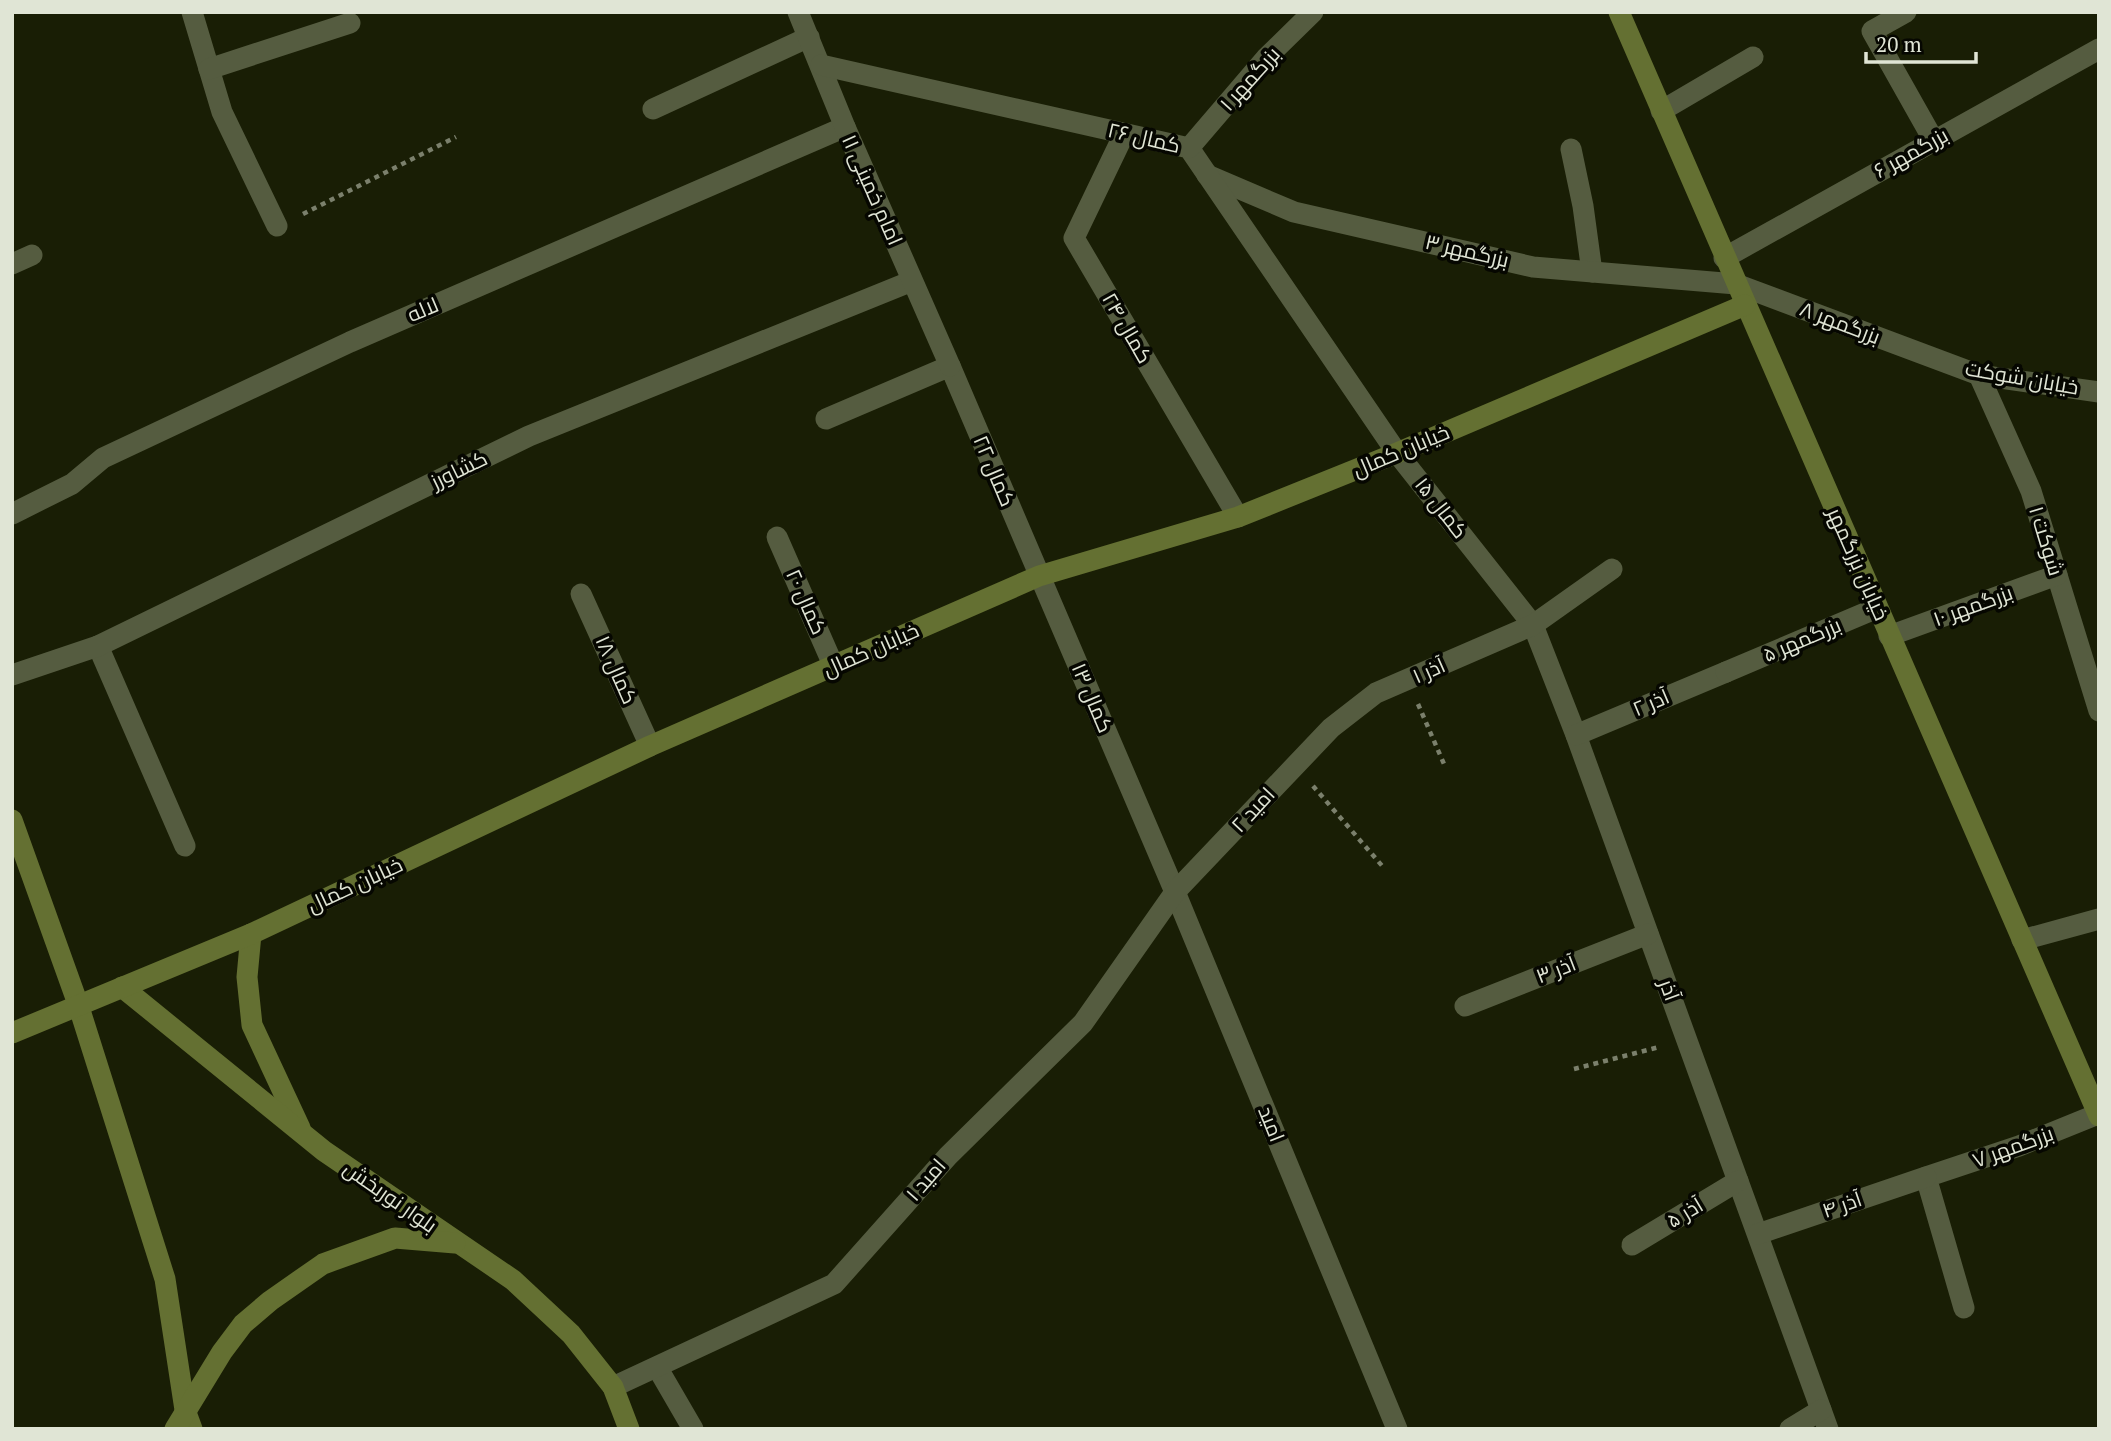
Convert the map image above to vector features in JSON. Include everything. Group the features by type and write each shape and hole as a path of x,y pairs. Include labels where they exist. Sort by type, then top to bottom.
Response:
{"street":[{"path":"192,12 222,112 277,226"},
{"name":"امام خمینی ۱۱","path":"798,12 845,127 950,366"},
{"name":"بزرگمهر ۱","path":"1189,148 1266,58 1313,12"},
{"name":"خیابان بزرگمهر","path":"1619,12 2098,1115"},
{"path":"1906,12 1872,31 1934,141"},
{"path":"209,69 349,23"},
{"path":"653,109 809,37"},
{"name":"بزرگمهر ۶","path":"1724,258 2099,49"},
{"path":"1661,111 1754,57"},
{"name":"کمال ۲۶","path":"821,65 1189,148 1397,453"},
{"name":"لاله","path":"12,514 72,484 103,458 338,348 845,127"},
{"name":"کمال ۲۴","path":"1124,134 1074,238 1238,517"},
{"path":"1571,149 1583,206 1592,272"},
{"name":"بزرگمهر ۳","path":"1207,175 1294,212 1533,267 1736,284"},
{"path":"12,264 32,255"},
{"name":"کشاورز","path":"12,675 98,646 529,436 912,281"},
{"name":"بزرگمهر ۸","path":"1736,284 1945,362"},
{"name":"خیابان کمال","path":"12,1033 251,934 650,747 1039,576 1238,517 1397,453 1745,304"},
{"name":"خیابان شوکت","path":"1945,362 1979,375 2099,392"},
{"path":"826,419 950,366"},
{"name":"کمال ۲۲","path":"950,366 1039,576"},
{"name":"شوکت ۱","path":"1979,375 2031,491 2099,712"},
{"name":"کمال ۱۵","path":"1397,453 1485,564"},
{"name":"کمال ۲۰","path":"777,537 834,667"},
{"name":"آذر","path":"1485,564 1533,625 1576,735 1825,1419"},
{"name":"آذر ۱","path":"1331,728 1377,694 1533,625 1612,569"},
{"name":"بزرگمهر ۱۰","path":"1889,636 2057,575"},
{"name":"کمال ۱۳","path":"1039,576 1145,820"},
{"name":"کمال ۱۸","path":"581,594 650,747"},
{"name":"بزرگمهر ۵","path":"1726,671 1877,608"},
{"path":"98,646 185,846"},
{"name":"آذر ۲","path":"1576,735 1726,671"},
{"name":"امید ۲","path":"1175,892 1331,728"},
{"path":"12,820 78,1004 165,1279 184,1423"},
{"name":"امید","path":"1145,820 1397,1429"},
{"name":"امید ۱","path":"613,1387 834,1284 948,1156 1083,1023 1175,892"},
{"path":"2022,940 2099,919"},
{"path":"251,934 247,977 252,1025 302,1133"},
{"name":"آذر ۳","path":"1465,1006 1648,934"},
{"name":"بلوار نوربخش","path":"122,987 335,1158 513,1280 571,1334 613,1387 629,1429"},
{"name":"بزرگمهر ۷","path":"1926,1177 2019,1146 2098,1115"},
{"path":"1926,1177 1964,1308"},
{"name":"آذر ۴","path":"1758,1234 1926,1177"},
{"name":"آذر ۵","path":"1632,1245 1738,1181"},
{"path":"184,1423 222,1352 243,1324 270,1301 323,1264 395,1238 457,1243"},
{"path":"657,1367 693,1429"},
{"path":"1790,1429 1825,1419"}],"path":[{"path":"277,226 456,137"},
{"path":"1408,680 1444,764"},
{"path":"1295,765 1384,868"},
{"path":"1574,1069 1687,1040"}]}
